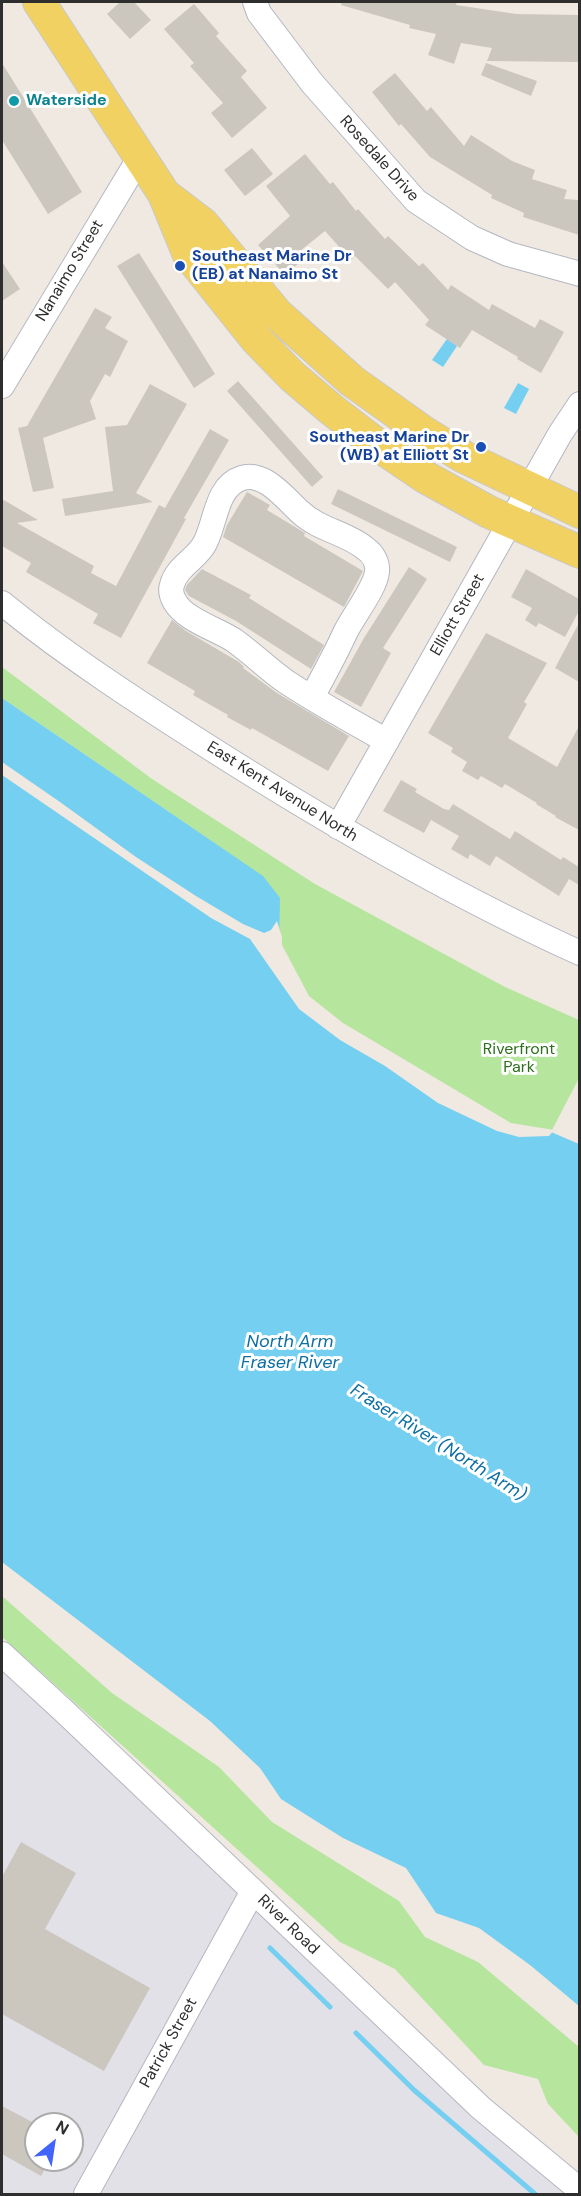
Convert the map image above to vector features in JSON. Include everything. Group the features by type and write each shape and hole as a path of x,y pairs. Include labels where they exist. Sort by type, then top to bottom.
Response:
{"main road":[{"path":"39,2 164,194 189,255 256,339 292,376 379,446 425,477 511,522 579,552"},
{"path":"164,194 203,224 277,314 352,381 425,433 464,457 579,512"}],"street":[{"name":"Rosedale Drive","path":"255,2 259,13 312,83 416,201 472,238 508,254 579,274"},
{"name":"Nanaimo Street","path":"2,386 140,157"},
{"name":"Elliott Street","path":"338,827 579,404"},
{"path":"312,697 341,647 345,633 375,579 377,564 367,549 307,519 269,484 251,477 243,478 225,491 204,545 178,573 171,594 178,608 234,641 285,681 312,697 387,741"},
{"name":"East Kent Avenue North","path":"2,603 33,629 166,720 338,827 501,916 579,953"},
{"name":"River Road","path":"2,1654 481,2108 579,2190"},
{"name":"Patrick Street","path":"86,2194 253,1891"}],"shaded area":[{"path":"2,1654 579,2194 2,2194"}],"green space":[{"name":"Riverfront Park","path":"2,667 152,779 315,884 505,987 579,1020 579,1078 551,1132 510,1126 343,1025 306,998 236,858 2,698"},
{"path":"2,1596 112,1693 219,1767 272,1822 399,1901 425,1937 478,1962 579,2047 579,2137 548,2104 538,2079 484,2065 395,1969 340,1942 2,1637"}],"water":[{"path":"447,339 457,346 443,367 432,360"},
{"path":"518,383 529,389 516,414 504,408"},
{"name":"North Arm Fraser River","path":"2,698 263,876 280,898 279,945 306,998 343,1025 510,1126 551,1132 579,1144 579,2006 530,1965 479,1928 436,1913 406,1868 343,1838 281,1799 260,1768 210,1721 2,1562"}],"pier":[{"path":"2,762 136,857 243,924 264,933 271,930 277,921 282,945 309,996 343,1023 511,1123 554,1130 549,1136 519,1137 497,1131 438,1103 385,1066 340,1040 299,1009 250,939 211,918 2,775"}],"building":[{"path":"120,2 134,2 151,20 130,39 107,14"},
{"path":"342,2 457,2 456,5 516,14 578,15 578,62 487,61 492,48 461,43 454,64 428,55 436,34 409,28 410,25 341,5"},
{"path":"194,4 219,33 216,36 247,71 241,77 267,108 232,138 211,113 223,103 190,66 194,63 164,29"},
{"name":"Waterside","path":"2,63 82,192 48,214 2,140"},
{"path":"486,63 537,81 531,96 481,75"},
{"path":"395,73 427,111 431,107 464,146 471,135 512,161 535,170 532,179 567,190 564,199 579,200 579,235 523,217 524,213 491,198 492,195 430,157 401,124 399,126 372,92"},
{"path":"252,148 273,174 245,196 224,170"},
{"path":"305,154 330,184 333,182 356,211 358,209 385,239 388,236 419,266 423,263 448,290 451,285 489,310 492,304 535,328 540,319 564,332 541,373 472,330 460,348 425,325 429,320 395,282 388,289 355,256 351,260 325,231 295,255 300,262 285,275 258,245 290,216 266,186"},
{"path":"139,253 215,374 194,388 117,266"},
{"path":"2,262 20,289 2,301"},
{"path":"95,308 112,317 105,328 128,341 110,377 105,374 90,401 96,419 43,438 54,488 33,492 18,428 27,426"},
{"path":"238,381 323,477 312,487 227,391"},
{"path":"150,384 187,404 136,493 153,502 65,516 62,499 113,491 105,427 127,425"},
{"path":"210,429 229,440 184,518 186,519 121,638 93,623 98,614 26,572 31,563 2,546 2,499 38,520 17,523 94,566 91,573 116,586 159,505 165,508"},
{"path":"338,489 457,547 450,562 331,504"},
{"path":"247,492 270,505 267,510 305,533 304,536 363,571 344,607 223,537 227,525"},
{"path":"409,567 427,579 383,648 391,653 361,707 334,692 364,638"},
{"path":"202,569 251,595 249,598 324,645 311,669 236,621 189,596 185,590 187,585"},
{"path":"526,569 579,599 579,611 565,637 539,623 536,627 525,620 532,608 511,597"},
{"path":"172,620 186,631 239,662 243,668 277,693 349,736 328,771 252,728 251,730 227,717 228,715 193,695 195,691 147,663"},
{"path":"579,623 579,682 555,668"},
{"path":"486,633 547,663 524,702 527,704 508,738 557,767 579,726 579,830 505,784 502,788 481,776 478,780 462,771 467,762 451,752 453,748 428,733"},
{"path":"401,780 417,789 415,792 444,809 449,810 453,804 510,839 515,831 561,860 563,857 579,867 579,885 569,879 559,896 496,856 490,866 470,854 468,859 451,849 459,836 431,820 424,833 383,811"},
{"path":"21,1842 76,1873 45,1929 150,1988 104,2071 2,2014 2,1877"},
{"path":"2,2106 24,2118 24,2166 2,2154"}],"waterway":[{"path":"270,1948 330,2007"},
{"path":"356,2033 414,2090 535,2194"}],"place":[{"name":"Waterside","path":"14,101"},
{"name":"Southeast Marine Dr (EB) at Nanaimo St","path":"180,266"},
{"name":"Southeast Marine Dr (WB) at Elliott St","path":"481,447"}],"water label":[{"name":"Fraser River (North Arm)","path":"438,1443"}]}
